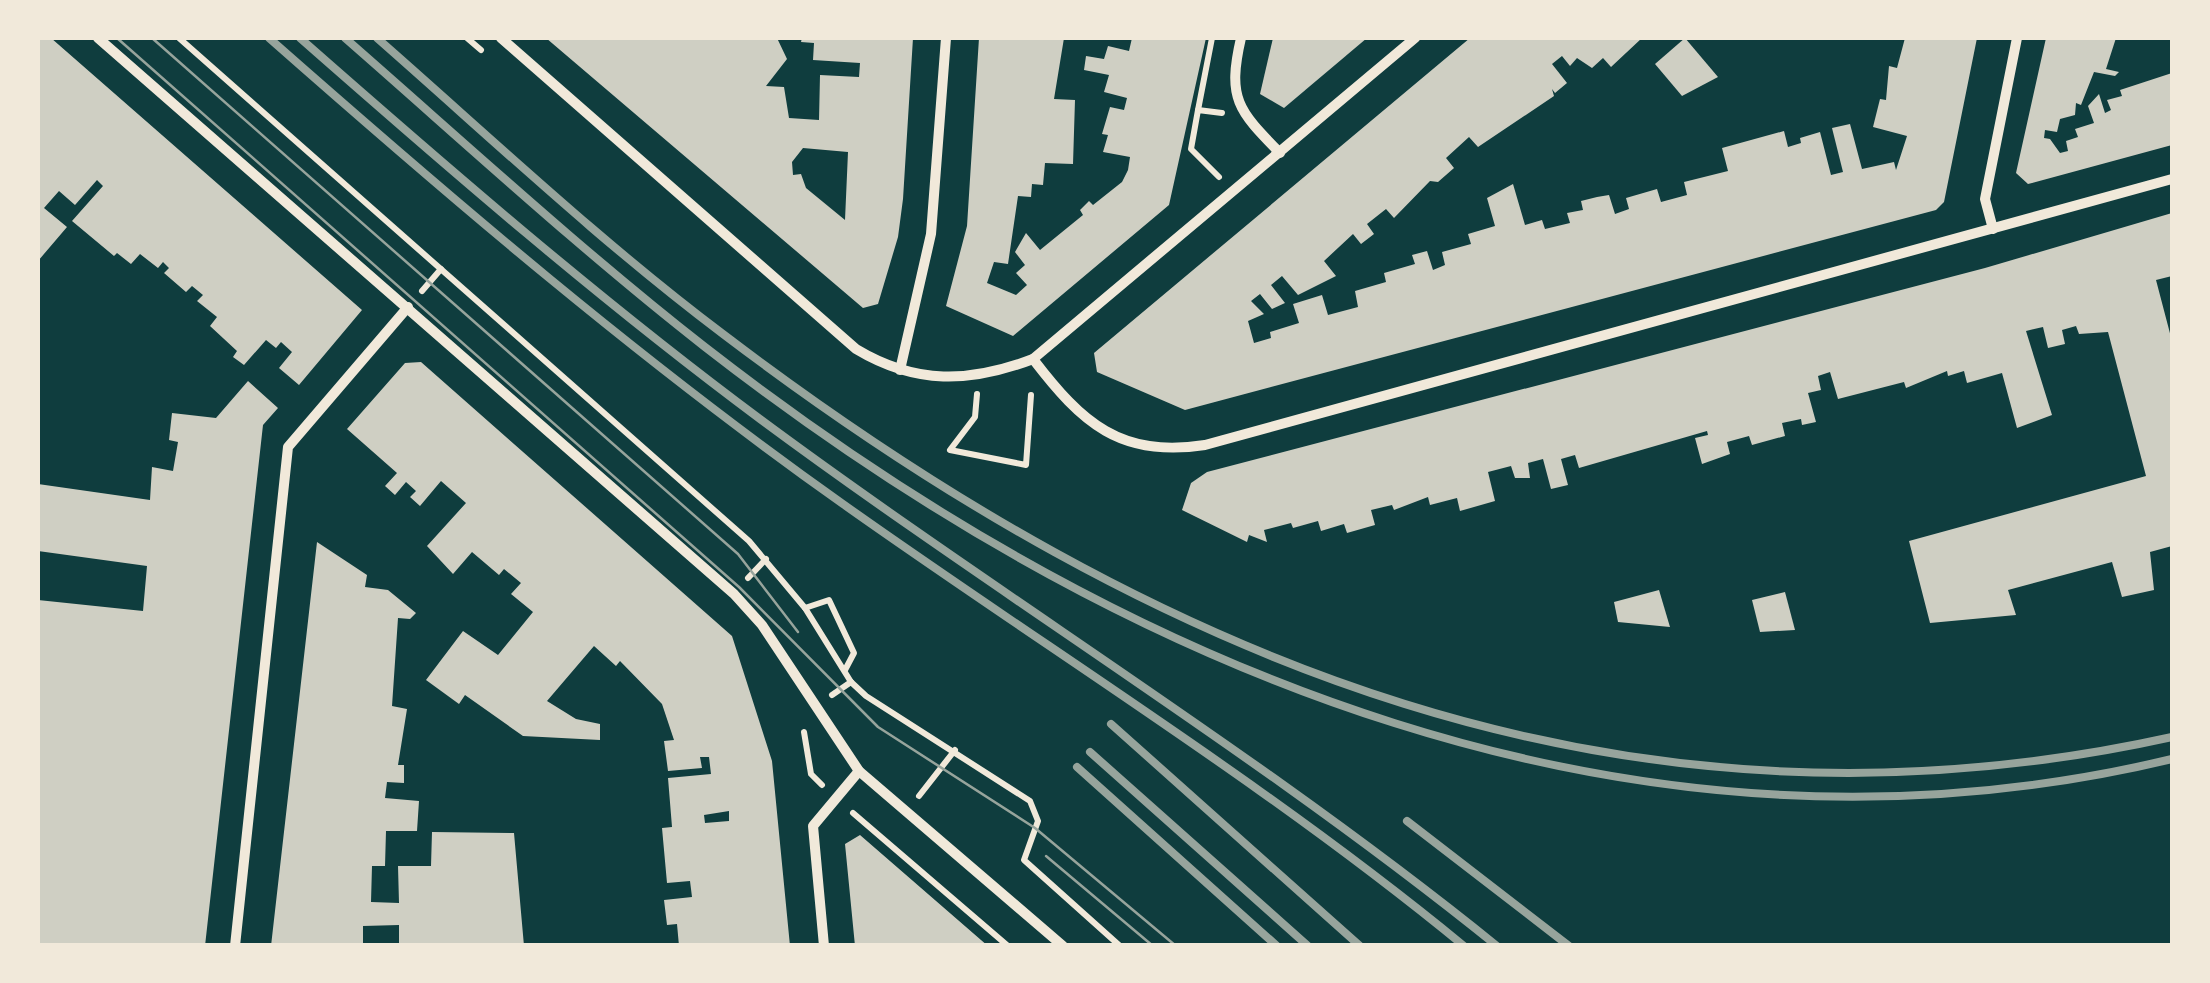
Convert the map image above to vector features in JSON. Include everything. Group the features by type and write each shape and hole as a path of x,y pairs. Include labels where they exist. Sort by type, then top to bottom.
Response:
{"street":[{"path":"98,38 734,594 762,626 859,771 1063,946"},
{"path":"502,38 840,336 878,363 942,379 976,377 1033,359 1415,38"},
{"path":"900,370 931,234 946,38"},
{"path":"1241,38 1233,73 1235,98 1244,116 1280,153"},
{"path":"1993,229 1985,199 2017,38"},
{"path":"1033,359 1073,410 1098,428 1150,447 1188,447 2172,179"},
{"path":"235,946 288,448 408,307"},
{"path":"824,946 813,826 859,771"}],"path":[{"path":"178,38 749,541 806,608 845,672 866,696 1030,801 1038,821 1024,860 1120,946"},
{"path":"1212,38 1191,149 1234,192"},
{"path":"1198,110 1244,116"},
{"path":"976,377 976,417 950,450 1026,465 1033,359"},
{"path":"806,608 829,600 854,653 845,672"},
{"path":"816,708 802,717 811,774 1008,946"}],"building":[{"path":"38,38 51,38 362,310 299,385 279,368 292,352 281,342 276,348 266,340 244,365 233,357 237,351 210,326 217,317 197,301 203,295 192,286 186,292 164,273 169,268 163,262 158,268 140,254 131,264 117,253 114,256 72,221 103,186 97,180 75,205 59,191 44,208 67,227 38,261"},
{"path":"546,38 777,38 787,59 766,86 784,87 789,118 819,120 820,75 859,77 860,63 813,60 814,43 801,42 802,38 913,38 898,237 878,304 863,308","holes":["803,148 848,152 845,220 806,188 801,174 793,175 792,162"]},
{"path":"979,38 1064,38 1054,99 1075,100 1073,164 1045,163 1043,185 1032,184 1031,197 1018,196 1008,264 994,262 987,283 1016,295 1027,285 1016,273 1025,265 1015,252 1026,233 1040,250 1083,215 1080,210 1089,201 1093,205 1122,182 1128,170 1130,157 1103,152 1108,135 1102,134 1110,107 1124,110 1127,98 1104,92 1109,75 1084,70 1086,56 1104,59 1108,46 1129,51 1132,38 1206,38 1169,205 1013,336 946,306 967,226"},
{"path":"1273,38 1367,38 1284,108 1260,94"},
{"path":"1470,38 1642,38 1611,67 1603,58 1592,68 1577,58 1570,66 1562,56 1552,64 1567,83 1555,93 1552,89 1554,96 1478,147 1469,137 1446,158 1454,168 1438,182 1430,181 1394,218 1386,209 1367,224 1374,234 1361,244 1353,234 1324,261 1336,276 1298,295 1282,276 1271,285 1285,303 1272,309 1260,294 1251,301 1264,314 1248,321 1254,343 1271,338 1270,332 1299,323 1293,304 1322,295 1328,315 1358,307 1355,291 1386,282 1384,273 1415,264 1412,255 1427,251 1433,270 1445,265 1442,252 1471,244 1468,234 1495,226 1487,198 1513,184 1525,225 1542,220 1545,229 1570,223 1567,213 1583,210 1581,201 1597,197 1609,195 1615,214 1629,209 1626,198 1657,189 1661,202 1687,195 1684,182 1728,171 1722,148 1784,131 1788,147 1801,143 1800,138 1820,132 1831,175 1843,172 1832,128 1850,124 1862,169 1894,162 1896,170 1907,136 1873,127 1880,99 1886,100 1889,66 1897,68 1905,38 1977,38 1944,202 1936,210 1185,410 1097,372 1094,353"},
{"path":"1685,38 1718,77 1682,96 1655,64"},
{"path":"2046,38 2116,38 2106,69 2119,72 2115,76 2094,72 2081,105 2076,103 2075,115 2060,119 2057,132 2045,130 2044,138 2050,139 2060,153 2068,151 2066,141 2078,137 2075,129 2094,123 2088,106 2099,94 2105,113 2111,110 2107,100 2122,96 2120,90 2172,73 2172,145 2028,184 2016,173"},
{"path":"2172,213 2172,276 2156,280 2172,341 2172,546 2150,552 2154,590 2122,597 2112,562 2008,590 2016,615 1930,623 1909,541 2146,476 2108,332 2079,334 2076,326 2062,330 2065,344 2048,348 2043,327 2026,331 2052,415 2017,428 2002,373 1967,383 1964,371 1948,376 1947,371 1906,388 1904,382 1838,399 1830,372 1818,376 1821,390 1808,393 1816,422 1802,425 1801,419 1782,423 1785,436 1752,445 1749,436 1727,442 1730,454 1702,464 1695,438 1708,435 1707,431 1579,468 1575,455 1561,459 1568,485 1551,489 1543,459 1528,463 1530,478 1515,478 1511,466 1488,472 1495,501 1460,511 1457,498 1430,505 1428,497 1394,510 1392,505 1371,510 1375,525 1347,533 1344,524 1321,531 1318,521 1293,528 1291,523 1264,530 1267,542 1249,535 1247,542 1182,510 1191,483 1207,472 1985,268"},
{"path":"421,362 732,636 772,761 790,946 679,946 677,924 667,925 664,900 692,897 690,881 667,883 662,828 672,827 668,778 711,774 709,757 700,757 702,768 668,771 664,741 674,740 662,704 620,661 616,666 594,646 547,701 576,719 600,724 600,740 523,736 465,695 459,704 426,680 463,631 498,655 533,612 511,594 521,583 504,569 499,575 472,552 453,574 427,546 466,503 441,481 420,506 410,497 416,491 406,482 395,495 385,486 397,473 347,429 405,363","holes":["729,811 729,821 705,823 704,815"]},
{"path":"248,381 278,408 263,425 205,946 38,946 38,600 143,611 147,566 38,551 38,484 150,500 152,467 173,471 178,442 169,440 172,413 216,418"},
{"path":"317,542 367,575 365,587 388,590 416,613 410,619 398,618 392,706 407,709 398,765 404,765 404,783 387,782 385,798 419,801 417,831 386,831 385,866 372,866 371,902 399,903 398,866 431,866 432,832 514,833 524,946 399,946 399,925 363,926 363,946 271,946"},
{"path":"1659,590 1670,627 1618,622 1614,602"},
{"path":"1785,592 1795,630 1760,632 1752,600"},
{"path":"860,835 988,946 855,946 845,844"}],"tram line":[{"path":"117,38 739,587 878,727 1035,828 1176,946"},
{"path":"152,38 738,554 798,632"},
{"path":"1046,856 1153,946"}],"railway":[{"path":"269,38 479,219 694,394 921,559 1313,829 1464,946"},
{"path":"300,38 526,233 700,374 852,486 1317,809 1497,946"},
{"path":"345,38 659,310 866,464 1036,567 1212,654 1395,723 1583,771 1776,794 1973,791 2172,759"},
{"path":"377,38 590,227 678,299 887,450 1055,552 1227,638 1404,704 1587,749 1776,771 1970,768 2172,737"},
{"path":"1111,724 1360,946"},
{"path":"1090,752 1308,946"},
{"path":"1077,767 1277,946"},
{"path":"1407,821 1569,946"}]}
